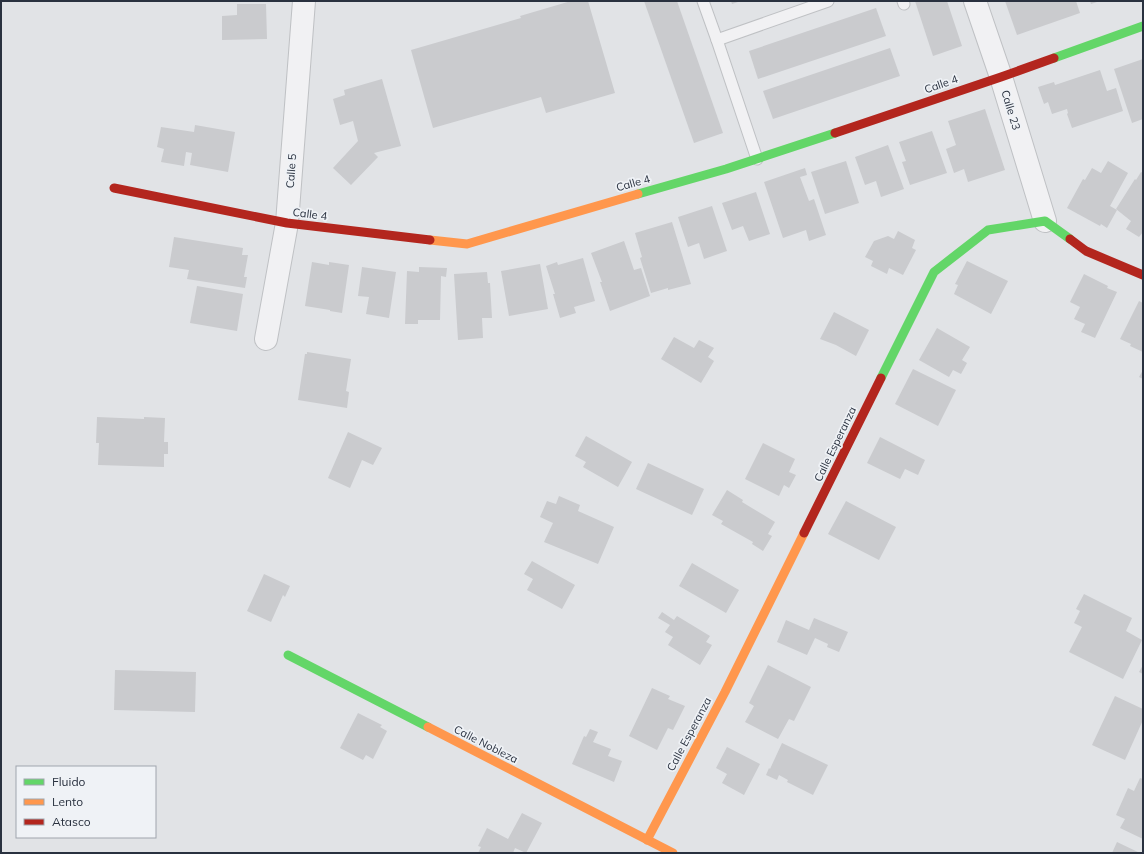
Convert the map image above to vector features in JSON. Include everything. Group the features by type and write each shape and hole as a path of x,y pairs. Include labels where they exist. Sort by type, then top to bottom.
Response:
{"street":[{"name":"Calle 5","path":"266,339 287,223 304,1"},
{"name":"Calle 23","path":"975,1 1001,77 1045,221"},
{"name":"Calle 4","path":"114,188 287,223 467,244 726,169 1001,77 1143,26"},
{"path":"1045,221 1086,251 1143,275"},
{"name":"Calle Esperanza","path":"647,840 729,685 934,272 988,230 1045,221"},
{"name":"Calle Nobleza","path":"288,656 673,853"}],"lane":[{"path":"703,1 757,159"},
{"path":"717,40 828,1"}],"building":[{"path":"571,1 588,1 615,93 546,113 541,97 433,128 411,50 521,18 520,16"},
{"path":"644,1 677,1 723,133 694,143"},
{"path":"731,1 741,1 732,4"},
{"path":"915,1 947,1 962,46 933,56"},
{"path":"1005,1 1076,1 1080,13 1017,35"},
{"path":"1090,1 1100,1 1091,4"},
{"path":"237,4 266,4 267,39 222,40 222,16 237,15"},
{"path":"876,8 886,36 758,79 749,51"},
{"path":"890,48 900,76 773,119 763,91"},
{"path":"1143,59 1143,119 1132,123 1114,69"},
{"path":"1100,70 1107,91 1116,88 1123,111 1072,128 1067,114 1067,109 1052,114 1048,102 1044,104 1038,87 1054,82 1055,85"},
{"path":"382,79 401,146 374,153 378,157 351,185 333,168 358,141 353,121 340,125 333,99 345,95 344,90"},
{"path":"985,109 1005,170 968,182 964,169 954,173 946,149 956,145 948,121"},
{"path":"195,125 235,132 228,172 190,165 192,153 186,152 184,166 161,162 164,149 157,147 161,127 194,132"},
{"path":"932,131 947,173 910,185 902,162 906,161 899,142"},
{"path":"888,145 904,189 881,197 876,181 865,185 855,157"},
{"path":"846,161 859,203 825,214 811,172"},
{"path":"1108,161 1128,173 1110,206 1117,210 1107,228 1101,224 1100,226 1067,208 1083,179 1085,180 1092,168 1101,173"},
{"path":"805,168 807,175 800,177 809,201 814,199 826,235 809,241 806,230 783,238 764,182"},
{"path":"1141,172 1143,173 1143,232 1139,237 1126,229 1131,221 1116,209"},
{"path":"756,192 770,234 749,241 743,226 732,230 722,203"},
{"path":"712,206 727,251 704,259 699,243 688,247 678,217"},
{"path":"672,222 691,284 651,293 640,258 642,257 635,233"},
{"path":"898,231 915,240 912,248 916,250 903,275 889,268 887,274 871,266 873,261 865,257 874,241 888,236 894,239"},
{"path":"174,237 243,248 242,255 248,255 244,277 247,277 245,288 187,279 189,270 169,267"},
{"path":"624,241 634,270 641,268 650,296 610,311 600,282 602,282 591,253"},
{"path":"583,258 595,301 574,307 576,313 560,318 553,294 555,294 546,266 557,262 558,265"},
{"path":"967,261 1008,281 991,314 954,294 958,285 955,284"},
{"path":"312,262 329,265 329,262 349,265 342,313 305,306"},
{"path":"540,264 548,309 509,316 501,271"},
{"path":"362,267 396,272 389,318 366,314 369,297 358,296"},
{"path":"419,267 447,268 446,277 441,276 440,320 418,320 418,324 405,324 407,271 419,272"},
{"path":"487,272 488,283 490,283 492,318 482,318 483,338 458,340 454,274"},
{"path":"1084,274 1108,286 1107,288 1117,292 1095,338 1081,332 1085,324 1074,319 1080,307 1070,302"},
{"path":"197,286 243,294 237,331 190,323"},
{"path":"1139,301 1143,303 1143,352 1120,339"},
{"path":"834,312 869,330 856,356 836,345 820,339"},
{"path":"937,328 970,347 962,360 967,363 961,374 953,370 949,377 919,360"},
{"path":"674,337 694,348 699,340 714,348 708,357 714,361 701,383 661,359"},
{"path":"307,352 351,359 346,391 349,392 347,408 298,400 305,354 307,354"},
{"path":"913,369 956,390 938,426 895,404"},
{"path":"1143,370 1143,379 1139,377"},
{"path":"97,417 144,419 144,417 165,418 164,442 168,442 168,454 164,454 164,467 98,465 99,443 96,443"},
{"path":"348,432 382,448 373,465 362,460 350,488 328,478"},
{"path":"586,436 632,462 618,487 583,467 586,462 575,456"},
{"path":"880,437 925,460 918,475 905,469 900,479 867,463"},
{"path":"763,443 795,459 789,472 796,475 789,488 784,485 779,496 745,479"},
{"path":"648,463 704,489 692,515 636,489"},
{"path":"727,490 743,500 742,502 775,522 768,534 772,536 763,551 752,544 753,542 721,524 723,521 712,515"},
{"path":"559,496 580,505 578,511 614,527 598,564 544,542 553,523 540,517 547,501 556,504"},
{"path":"846,501 896,527 879,560 828,534"},
{"path":"532,561 575,585 562,609 527,590 533,579 524,574"},
{"path":"692,563 739,590 726,613 679,586"},
{"path":"264,574 290,586 285,597 283,595 271,622 247,611"},
{"path":"1084,594 1132,618 1126,631 1142,640 1123,679 1069,652 1082,627 1074,623 1080,611 1076,609"},
{"path":"662,612 674,620 677,616 710,636 706,642 712,645 700,665 668,645 673,637 665,632 670,625 658,618"},
{"path":"814,618 848,632 839,652 827,647 828,644 815,638 807,655 777,642 786,620 809,630"},
{"path":"768,665 811,687 794,721 789,719 778,739 745,722 754,706 749,703"},
{"path":"1143,665 1143,674 1139,672"},
{"path":"115,670 196,672 195,712 114,710"},
{"path":"652,688 670,696 668,699 685,706 673,730 668,728 657,750 629,736"},
{"path":"1115,696 1143,709 1143,720 1125,760 1092,745"},
{"path":"358,713 382,725 380,727 387,731 373,759 366,755 363,760 340,748"},
{"path":"590,729 598,732 593,742 611,749 608,756 622,761 614,782 572,764 584,736 586,737"},
{"path":"782,743 828,765 813,795 787,782 788,780 779,775 777,780 766,775"},
{"path":"727,747 760,764 744,795 722,783 727,774 716,768"},
{"path":"1140,778 1143,779 1143,839 1120,828 1125,819 1116,815 1128,788 1134,791"},
{"path":"522,813 542,823 526,853 515,848 513,853 478,853 481,847 478,846 487,828 508,839"},
{"path":"1117,842 1140,853 1112,853"}],"traffic: fast":[{"path":"1054,58 1143,26"},
{"path":"638,194 726,169 835,133"},
{"path":"881,378 934,272 988,230 1045,221 1070,239"},
{"path":"288,655 428,727"}],"traffic: slow":[{"path":"430,240 467,244 638,194"},
{"path":"647,840 725,692 804,533"},
{"path":"428,727 673,853"}],"traffic: jam":[{"path":"835,133 1054,58"},
{"path":"114,188 287,223 430,240"},
{"path":"1070,239 1086,251 1143,275"},
{"path":"804,533 881,378"}]}
